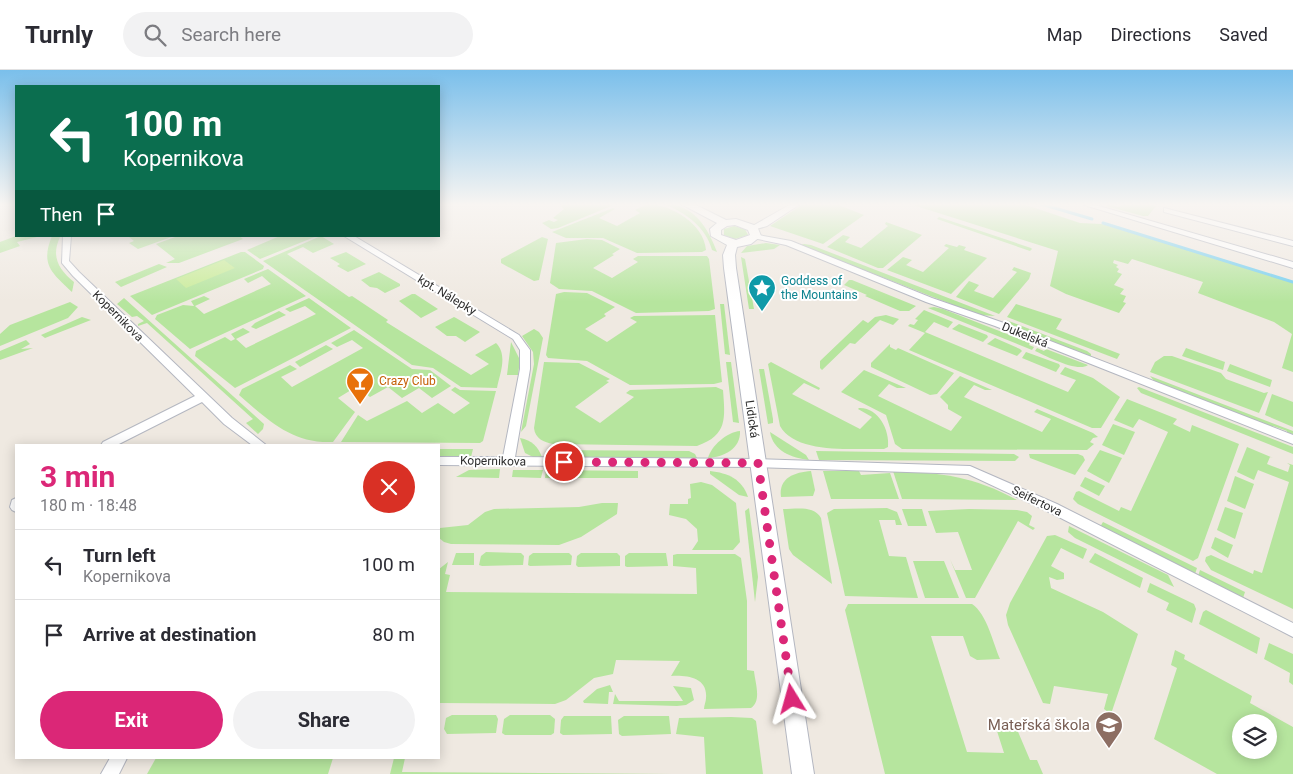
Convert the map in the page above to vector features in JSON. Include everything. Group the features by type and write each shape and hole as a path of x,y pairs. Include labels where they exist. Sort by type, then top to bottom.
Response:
{"street":[{"name":"Kopernikova","path":"68,237 65,261 76,274 235,428 259,444"},
{"name":"kpt. Nálepky","path":"350,237 516,337 525,350 526,369 508,462"},
{"path":"718,237 733,243 750,241 752,237"},
{"name":"Dukelská","path":"770,237 929,300 989,320 1293,440"},
{"path":"1197,237 1293,265"},
{"path":"1269,237 1293,244"},
{"name":"Lidická","path":"733,243 729,255 730,268 803,774"},
{"path":"109,444 202,396"},
{"name":"Kopernikova","path":"440,461 758,463"},
{"name":"Seifertova","path":"758,463 970,470 1053,508 1293,630"},
{"path":"110,774 118,759"}],"green space":[{"path":"14,237 37,237 17,242 20,246 0,253 0,242"},
{"path":"52,237 60,237 56,256 60,267 74,282 72,292 50,268 47,254"},
{"path":"129,237 171,237 138,249 129,243 134,241"},
{"path":"175,237 240,237 243,239 179,263 166,263 175,259 156,244"},
{"path":"278,237 315,237 260,259 247,250"},
{"path":"323,237 334,244 313,253 303,247 287,254 349,297 352,296 388,320 386,322 471,375 489,364 475,355 496,343 502,353 497,388 461,387 433,368 412,365 263,261"},
{"path":"542,237 548,239 539,280 534,281 501,263 501,259"},
{"path":"563,237 702,237 706,250 702,252 637,253 603,238"},
{"path":"706,237 710,237 717,252 712,250"},
{"path":"802,237 833,237 823,244"},
{"path":"841,237 849,237 845,242 861,248 875,237 920,237 883,268 878,268 827,247"},
{"path":"989,237 998,237 1031,248 1030,251"},
{"path":"1013,237 1145,237 1293,281 1293,372 1282,368 1292,334 1274,322 1198,293 1203,282 1132,259 1128,264 1114,260 1113,263 1118,265 1116,267 1119,269 1117,272 1122,274 1114,285 1124,289 1120,294 1126,296 1123,302 1126,303 1119,313 1066,294 1050,286 1058,251"},
{"path":"587,239 602,240 620,249 593,268 612,278 638,262 633,259 638,256 707,256 709,259 715,309 709,311 636,313 592,291 559,289 550,283 556,243"},
{"path":"766,243 780,245 774,249 741,253 747,246"},
{"path":"946,244 966,247 964,250 987,258 951,294 887,270 903,257 912,260 906,265 923,272 949,248 944,246"},
{"path":"800,245 811,245 995,316 979,315"},
{"path":"245,252 264,266 263,269 152,315 130,296"},
{"path":"346,252 366,264 348,272 337,266 340,264 330,258"},
{"path":"741,257 745,259 754,309 749,309"},
{"path":"224,260 235,268 186,288 176,279"},
{"path":"159,264 167,267 121,287 115,282"},
{"path":"1014,267 1031,273 1029,279 999,314 956,297 969,281 979,285 974,291 993,298 1017,272 1012,270"},
{"path":"268,269 306,296 190,349 155,319 157,315 183,305 194,306 191,301 204,296 210,299 195,306 204,314 271,284 262,276 248,283 244,279"},
{"path":"379,272 400,284 400,286 385,293 377,288 370,287 361,280"},
{"path":"849,280 916,306 909,311 900,311 844,285"},
{"path":"564,292 587,293 615,307 604,314 606,316 585,329 607,342 637,322 630,318 634,316 715,315 722,382 714,384 630,385 587,361 548,358 546,355 556,294"},
{"path":"412,294 438,309 421,318 399,301"},
{"path":"124,298 264,424 263,429 258,434 246,423 253,419 147,323 138,326 138,324 144,321 137,316 132,317 117,304"},
{"path":"309,298 351,328 235,388 195,356 196,351 225,337 231,341 235,339 231,334 243,328 250,332 236,339 246,348 316,314 305,306 290,312 285,309"},
{"path":"70,302 78,307 68,318 0,346 0,334 10,325"},
{"path":"720,304 724,304 730,355 725,354"},
{"path":"1016,304 1062,319 1056,329 1120,354 1117,359 1007,317"},
{"path":"934,307 1030,343 1029,345 1034,347 1032,350 928,308"},
{"path":"924,310 953,322 948,328 934,322 925,332 1068,392 1076,380 1060,374 1065,367 1093,378 1120,397 1101,428 1092,428 909,350 925,333 908,326 910,324 914,325 918,320 915,319"},
{"path":"279,311 286,315 256,329 251,327 255,323"},
{"path":"886,315 899,319 893,325 880,320 855,344 850,343 822,370 820,368 820,361 863,320 868,323 875,317"},
{"path":"82,317 91,320 45,338 41,335"},
{"path":"454,317 480,332 465,342 456,336 447,336 435,327"},
{"path":"1006,320 1087,351 1091,354 1091,359 1012,327"},
{"path":"959,324 988,337 983,342 952,329"},
{"path":"534,329 543,338 526,426 521,432 534,364 533,352 522,336"},
{"path":"354,330 412,369 430,370 451,386 432,398 419,388 402,398 388,387 370,397 356,387 338,398 355,412 333,442 318,442 293,435 260,413 239,395 242,389 290,365 297,369 281,377 292,387 363,348 352,340 337,347 331,343"},
{"path":"995,338 1022,351 1017,356 987,344"},
{"path":"26,340 30,344 21,349 33,348 0,360 0,351"},
{"path":"511,342 520,360 518,375 507,375"},
{"path":"890,344 890,347 896,350 898,348 954,373 937,394 930,395 871,367 871,363"},
{"path":"326,345 333,349 300,367 295,362"},
{"path":"1037,348 1044,351 1046,349 1088,365 1077,367 1062,363 1035,351"},
{"path":"1186,348 1225,362 1223,370 1182,356"},
{"path":"1026,352 1060,366 1056,372 1022,358"},
{"path":"1164,356 1172,356 1221,373 1226,379 1264,393 1268,392 1259,413 1150,372 1155,362"},
{"path":"544,362 579,363 610,379 606,381 609,382 575,407 600,423 634,397 626,393 630,390 716,387 723,390 724,417 722,424 714,437 697,446 553,444 546,442 536,435 534,428"},
{"path":"726,362 731,362 739,423 733,422"},
{"path":"771,362 820,388 819,390 804,383 792,394 860,429 872,417 858,409 872,411 885,427 888,447 884,449 827,448 799,442 788,435 780,426 768,364"},
{"path":"1230,364 1272,380 1270,387 1227,371"},
{"path":"759,369 764,369 773,423 768,424"},
{"path":"864,370 906,388 897,388 889,384 878,396 951,431 962,417 948,409 948,405 940,397 960,376 992,390 985,390 974,385 964,397 1042,432 1051,419 1034,412 1037,409 1093,433 1098,437 1093,438 1090,442 1094,444 1087,450 902,449 895,444 886,415 841,392"},
{"path":"1150,376 1293,431 1293,437 1287,435 1287,431 1273,426 1270,428 1156,383"},
{"path":"455,387 460,390 496,391 483,441 480,443 341,442 358,415 367,421 407,401 422,413 438,403 454,414 470,403 451,390"},
{"path":"1139,387 1293,447 1293,454 1141,393 1137,388"},
{"path":"1272,394 1293,402 1293,427 1265,415"},
{"path":"1127,399 1177,419 1173,424 1190,432 1192,425 1239,444 1198,558 1193,561 1078,504 1073,499 1076,492 1079,491 1119,511 1121,507 1131,511 1168,432 1139,419 1133,428 1114,420"},
{"path":"1113,424 1135,432 1124,455 1102,445"},
{"path":"740,431 738,443 730,451 708,458 712,449 720,440"},
{"path":"770,432 806,455 809,460 790,455 779,449 772,439"},
{"path":"520,438 534,444 542,457 533,457 525,453"},
{"path":"1247,447 1273,458 1270,457 1267,464 1288,472 1290,465 1287,463 1293,465 1293,609 1211,570 1205,561 1206,557 1211,555 1253,574 1254,570 1262,573 1289,482 1258,470 1254,480 1237,472"},
{"path":"440,449 473,449 471,457 440,457"},
{"path":"552,450 689,451 695,454 697,458 547,457"},
{"path":"1100,450 1122,458 1109,483 1087,471"},
{"path":"816,451 1014,454 1019,457 1015,461 819,460"},
{"path":"1029,454 1078,454 1083,456 1085,460 1075,475 1030,458"},
{"path":"500,469 499,478 456,477 469,470"},
{"path":"513,470 543,470 541,478 512,477"},
{"path":"546,470 638,471 638,478 545,478"},
{"path":"710,471 723,473 734,478 742,486 748,497 739,495 710,474"},
{"path":"811,471 815,490 813,496 781,497 782,485 789,477"},
{"path":"823,471 859,471 861,475 890,473 899,499 831,499"},
{"path":"893,471 957,477 986,486 1017,500 902,499"},
{"path":"1235,476 1254,484 1245,509 1227,501"},
{"path":"1085,477 1105,486 1099,496 1080,486"},
{"path":"701,482 712,485 736,503 740,542 733,550 692,550 698,541 697,529 686,519 669,515 670,504 688,504 688,499 691,498 690,484"},
{"path":"602,503 618,503 617,514 581,537 559,545 451,544 440,539 440,528 468,525 485,512 494,509 579,507"},
{"path":"1225,507 1243,513 1235,539 1217,530"},
{"path":"749,508 758,577 755,602 745,511"},
{"path":"887,508 897,512 902,525 896,525 895,520 879,520 889,556 906,557 918,598 845,596 827,513 834,509"},
{"path":"783,509 809,509 821,518 832,584 793,555 789,549"},
{"path":"902,509 922,509 927,526 908,526"},
{"path":"969,509 1027,512 1032,516 1029,525 1035,528 1033,530 1018,521 975,598 966,598 950,559 955,570 972,570 958,532 936,533 928,511"},
{"path":"1103,522 1197,568 1195,574 1100,527"},
{"path":"1069,526 1168,575 1174,587 1075,538 1068,532"},
{"path":"1055,535 1087,549 1083,559 1061,548 1051,566 1064,573 1064,579 1057,580 1049,577 1051,588 1103,612 1138,634 1111,714 1104,709 1108,694 1054,686 1050,704 1043,703 1008,625 1006,615 1010,603 1047,536"},
{"path":"1215,537 1233,545 1228,558 1211,548"},
{"path":"486,552 521,553 524,556 523,565 479,565 481,556"},
{"path":"456,553 474,553 474,565 452,565"},
{"path":"533,553 569,553 572,556 571,565 530,566 528,565 529,556"},
{"path":"581,553 617,553 620,556 620,566 578,567 576,565 577,556"},
{"path":"629,553 666,553 668,566 627,567 625,566 625,556"},
{"path":"1095,553 1143,578 1140,588 1089,562"},
{"path":"735,554 741,558 747,601 747,670 754,671 757,691 756,701 751,708 704,709 706,691 700,682 689,677 671,676 680,661 616,660 613,674 594,678 566,700 555,704 440,703 440,568 448,562 445,574 450,575 446,592 697,594 696,568 673,566 673,555"},
{"path":"913,561 944,561 959,598 925,598"},
{"path":"1200,570 1245,592 1243,598 1198,576"},
{"path":"1150,583 1194,604 1196,609 1192,623 1166,610 1169,603 1147,592"},
{"path":"848,604 972,604 986,622 1000,659 977,660 970,656 963,636 931,636 967,752 1004,753 996,728 1016,727 1030,760 1037,760 1043,774 885,774 845,610"},
{"path":"1206,610 1260,638 1257,654 1199,624 1203,612"},
{"path":"1269,643 1293,654 1293,685 1289,682 1290,673 1264,659"},
{"path":"1175,650 1185,655 1184,659 1252,696 1250,703 1270,714 1232,714 1232,759 1277,759 1277,718 1293,727 1293,774 1217,774 1154,739 1177,668 1171,665"},
{"path":"610,685 613,692 609,692 608,704 584,703 583,701 597,689"},
{"path":"673,686 691,688 694,700 686,705 677,706 613,704 615,694 619,701 683,701"},
{"path":"452,715 496,715 498,719 496,733 447,734 444,729 446,718"},
{"path":"510,715 550,715 555,719 554,733 551,735 505,735 502,733 504,719"},
{"path":"564,716 611,716 612,734 563,735 560,733 561,720"},
{"path":"624,716 669,716 671,734 622,736 619,734 618,720"},
{"path":"679,718 752,718 756,721 763,774 706,774 704,737 676,734"},
{"path":"155,759 333,759 328,774 147,774"},
{"path":"394,759 405,759 402,772 672,774 390,774"}],"waterway":[{"path":"1148,237 1293,282"}],"place":[{"name":"Goddess of the Mountains","path":"762,312"},
{"name":"Crazy Club","path":"360,405"},
{"name":"Mateřská škola","path":"1109,749"}],"route":[{"path":"564,462 758,463 792,699"}]}
